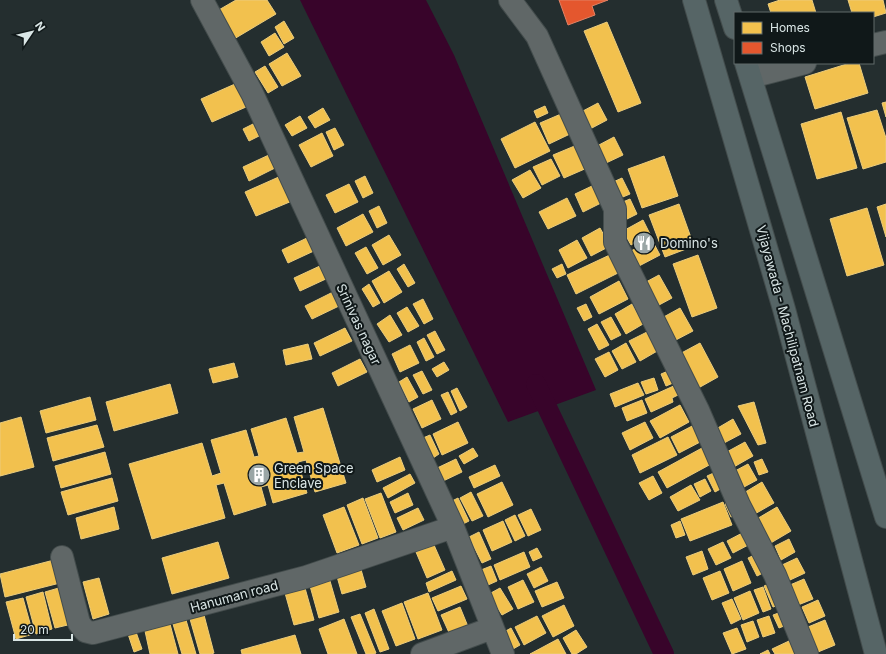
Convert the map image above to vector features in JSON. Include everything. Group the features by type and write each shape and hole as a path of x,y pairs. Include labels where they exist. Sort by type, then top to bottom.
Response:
{"highway":[{"name":"Vijayawada - Machilipatnam Road","path":"694,0 784,309 876,654"},
{"path":"726,0 734,25"},
{"path":"749,70 886,517"}],"street":[{"name":"Srinivas nagar","path":"202,0 252,93 453,527 503,654"},
{"path":"510,0 537,36 615,210 615,242 698,410 739,505 775,575 807,654"},
{"path":"874,45 886,42"},
{"path":"749,70 797,64"},
{"name":"Hanuman road","path":"62,557 79,623 85,631 93,632 306,577 453,527"},
{"path":"422,654 492,628"}],"shaded area":[{"path":"300,0 426,0 454,55 596,390 508,422"}],"building: Homes":[{"path":"236,0 267,0 276,14 234,39 217,11"},
{"path":"780,0 812,0 816,12 771,12 768,4"},
{"path":"848,0 883,0 886,13 874,17 874,12 852,12"},
{"path":"284,21 294,38 284,44 275,27"},
{"path":"607,22 641,103 618,112 584,31"},
{"path":"275,33 284,47 269,56 261,42"},
{"path":"287,53 301,76 282,86 269,64"},
{"path":"847,64 859,64 868,93 815,109 805,77"},
{"path":"265,66 278,87 268,93 255,72"},
{"path":"235,84 246,107 212,122 201,99"},
{"path":"886,102 886,117 882,103"},
{"path":"598,103 607,120 590,129 581,112"},
{"path":"545,106 548,113 537,118 534,111"},
{"path":"323,108 330,120 315,128 308,117"},
{"path":"877,110 886,138 886,162 863,169 847,118"},
{"path":"841,112 857,168 817,179 801,124"},
{"path":"561,114 570,134 549,144 540,123"},
{"path":"300,116 307,128 292,136 285,125"},
{"path":"535,122 550,151 515,168 501,139"},
{"path":"253,124 259,136 249,141 243,129"},
{"path":"335,128 344,145 334,150 326,132"},
{"path":"322,133 333,156 311,167 299,145"},
{"path":"614,137 623,155 606,163 597,146"},
{"path":"577,145 587,168 564,178 553,155"},
{"path":"271,154 277,167 249,181 243,167"},
{"path":"664,156 678,196 642,208 628,169"},
{"path":"551,159 560,176 542,185 533,167"},
{"path":"530,170 541,188 523,198 512,180"},
{"path":"281,176 292,201 256,216 245,192"},
{"path":"365,176 373,193 363,198 355,181"},
{"path":"622,178 630,194 618,199 611,183"},
{"path":"349,184 358,202 335,213 326,195"},
{"path":"592,186 601,203 583,212 575,194"},
{"path":"567,198 576,216 548,229 539,212"},
{"path":"630,199 637,214 625,220 618,204"},
{"path":"679,204 694,246 665,257 649,215"},
{"path":"886,204 886,237 877,207"},
{"path":"379,206 387,223 377,228 369,211"},
{"path":"867,208 884,265 847,276 830,219"},
{"path":"363,214 373,232 346,246 337,228"},
{"path":"643,220 650,234 631,245 623,231"},
{"path":"600,228 610,246 591,256 582,238"},
{"path":"389,235 401,255 383,265 372,245"},
{"path":"309,237 316,250 288,263 282,250"},
{"path":"577,240 587,258 568,268 559,250"},
{"path":"652,240 660,255 639,266 631,251"},
{"path":"366,247 378,268 367,274 355,253"},
{"path":"614,253 622,271 576,294 567,275"},
{"path":"698,255 717,308 692,317 673,264"},
{"path":"404,264 415,283 408,287 397,269"},
{"path":"562,264 566,274 557,278 552,269"},
{"path":"322,265 328,278 300,291 294,278"},
{"path":"389,271 402,292 384,303 372,281"},
{"path":"659,275 672,298 659,305 646,282"},
{"path":"619,281 628,299 599,314 590,297"},
{"path":"369,284 380,303 373,307 362,289"},
{"path":"333,292 339,306 312,319 305,306"},
{"path":"423,299 433,319 424,324 413,304"},
{"path":"586,304 592,317 584,321 577,308"},
{"path":"632,304 643,324 626,334 615,314"},
{"path":"407,307 419,326 408,332 397,313"},
{"path":"680,308 693,331 672,342 660,319"},
{"path":"390,315 402,335 389,342 377,324"},
{"path":"611,317 621,335 611,340 601,322"},
{"path":"597,324 609,345 599,350 588,329"},
{"path":"345,328 352,341 320,356 314,343"},
{"path":"435,331 445,350 437,354 427,335"},
{"path":"649,331 659,350 640,361 629,341"},
{"path":"424,338 434,357 426,361 417,342"},
{"path":"626,343 636,362 622,369 612,351"},
{"path":"700,343 718,377 693,391 674,357"},
{"path":"308,344 312,359 286,365 283,350"},
{"path":"410,345 419,363 400,372 392,354"},
{"path":"609,352 618,370 605,377 595,359"},
{"path":"360,359 367,372 338,386 332,373"},
{"path":"444,362 449,370 437,377 432,369"},
{"path":"234,363 238,377 213,383 209,369"},
{"path":"673,369 678,381 666,386 661,374"},
{"path":"422,371 432,390 423,394 413,375"},
{"path":"407,377 418,397 409,402 399,382"},
{"path":"654,378 658,390 646,394 641,382"},
{"path":"638,383 644,395 615,407 610,394"},
{"path":"170,384 178,413 114,431 106,402"},
{"path":"678,384 682,393 672,398 673,402 651,412 645,399"},
{"path":"457,388 467,407 460,411 451,391"},
{"path":"448,392 457,412 451,415 441,395"},
{"path":"90,397 96,420 46,433 40,411"},
{"path":"432,400 441,419 422,428 413,409"},
{"path":"642,400 647,413 627,421 622,408"},
{"path":"754,402 766,443 758,445 738,406"},
{"path":"680,405 689,422 660,438 650,421"},
{"name":"Green Space Enclave","path":"323,408 346,483 315,492 306,460 298,462 307,493 273,503 268,485 261,487 266,505 234,515 224,483 216,485 225,518 152,539 129,464 202,443 212,476 221,473 211,440 246,430 254,457 259,456 251,429 286,418 297,453 304,452 294,417"},
{"path":"21,417 34,467 0,476 0,423"},
{"path":"733,419 741,434 724,443 716,429"},
{"path":"458,422 468,443 442,455 433,434"},
{"path":"645,422 653,438 630,450 622,433"},
{"path":"696,424 704,440 679,453 671,437"},
{"path":"97,425 104,447 53,461 47,438"},
{"path":"430,435 439,454 433,458 423,438"},
{"path":"668,437 677,455 640,473 632,455"},
{"path":"745,442 753,456 732,468 723,454"},
{"path":"473,448 478,456 464,464 459,456"},
{"path":"702,448 711,464 667,488 658,472"},
{"path":"105,452 111,474 61,488 55,466"},
{"path":"400,457 405,470 377,482 372,470"},
{"path":"456,459 462,472 441,482 435,469"},
{"path":"762,459 768,472 759,475 754,462"},
{"path":"748,464 757,480 744,487 735,471"},
{"path":"495,465 500,476 474,488 469,477"},
{"path":"718,471 726,486 715,492 707,476"},
{"path":"410,474 415,483 388,498 383,488"},
{"path":"653,476 662,493 649,500 639,483"},
{"path":"112,478 118,501 68,515 61,492"},
{"path":"705,479 711,491 700,497 694,484"},
{"path":"502,482 513,505 488,517 477,494"},
{"path":"762,482 774,503 753,515 742,494"},
{"path":"691,485 700,500 678,511 670,497"},
{"path":"471,492 483,516 472,521 460,498"},
{"path":"381,493 396,532 380,538 365,499"},
{"path":"408,493 413,505 395,513 390,502"},
{"path":"363,498 378,538 362,544 347,505"},
{"path":"458,498 469,521 461,525 450,502"},
{"path":"734,500 739,514 731,517 725,504"},
{"path":"723,502 732,525 690,541 681,519"},
{"path":"114,507 119,529 81,539 76,518"},
{"path":"344,507 359,545 337,553 323,515"},
{"path":"777,507 791,531 769,544 755,520"},
{"path":"418,508 424,520 403,530 397,518"},
{"path":"531,509 541,530 528,536 518,515"},
{"path":"515,515 525,536 515,541 505,520"},
{"path":"503,521 512,542 492,551 483,530"},
{"path":"680,521 685,535 676,538 671,525"},
{"path":"748,530 754,542 733,553 727,541"},
{"path":"479,532 491,559 482,563 469,537"},
{"path":"789,539 795,552 781,560 775,546"},
{"path":"218,542 229,578 172,594 162,558"},
{"path":"723,542 731,558 716,565 708,549"},
{"path":"434,545 445,570 427,578 416,552"},
{"path":"537,548 542,557 533,561 529,552"},
{"path":"702,551 708,569 693,575 686,557"},
{"path":"524,552 530,567 500,580 494,565"},
{"path":"759,553 767,571 757,576 748,558"},
{"path":"797,558 805,573 790,580 782,565"},
{"path":"54,560 60,583 5,597 0,574"},
{"path":"742,561 751,583 733,591 724,569"},
{"path":"360,566 366,587 342,594 336,573"},
{"path":"491,566 497,581 488,585 481,570"},
{"path":"541,567 548,581 534,588 527,574"},
{"path":"452,571 456,580 429,592 426,583"},
{"path":"720,571 729,593 712,600 703,578"},
{"path":"99,578 109,614 93,619 83,582"},
{"path":"804,579 813,599 798,605 790,585"},
{"path":"523,580 534,602 518,609 508,587"},
{"path":"330,581 339,612 319,618 310,586"},
{"path":"557,582 564,598 542,607 535,591"},
{"path":"773,582 782,604 773,607 764,586"},
{"path":"461,586 467,599 438,611 432,598"},
{"path":"62,587 72,624 55,628 45,592"},
{"path":"763,587 771,609 763,612 754,590"},
{"path":"305,588 314,620 294,625 285,593"},
{"path":"500,588 513,609 502,615 489,594"},
{"path":"750,591 759,613 743,620 734,598"},
{"path":"43,592 52,629 36,634 26,597"},
{"path":"428,593 442,630 418,639 404,602"},
{"path":"23,598 33,634 16,639 6,602"},
{"path":"732,599 741,619 731,624 722,603"},
{"path":"818,600 825,616 809,623 802,607"},
{"path":"402,603 415,639 396,646 382,611"},
{"path":"564,605 574,626 553,637 542,616"},
{"path":"460,607 469,629 451,637 441,615"},
{"path":"374,609 389,649 380,652 365,613"},
{"path":"784,611 789,624 779,628 773,615"},
{"path":"360,614 376,653 374,654 366,654 351,617"},
{"path":"204,615 214,653 211,654 200,654 190,619"},
{"path":"537,616 546,633 524,645 515,627"},
{"path":"769,616 775,633 763,637 757,620"},
{"path":"344,619 357,654 328,654 319,629"},
{"path":"186,620 196,654 182,654 173,624"},
{"path":"825,620 835,645 818,652 808,627"},
{"path":"753,621 759,637 747,642 741,625"},
{"path":"170,624 178,654 150,654 145,631"},
{"path":"511,628 520,645 513,649 504,632"},
{"path":"737,628 746,649 732,654 723,633"},
{"path":"576,630 587,647 576,654 572,654 563,638"},
{"path":"136,632 142,649 134,652 128,634"},
{"path":"295,635 301,654 242,654 241,650"},
{"path":"558,639 566,654 530,654"},
{"path":"789,641 796,654 775,654 772,649"},
{"path":"768,650 770,654 760,654"}],"building: Shops":[{"path":"559,0 608,0 592,6 595,15 568,25"}],"waterway":[{"path":"536,384 664,654"}],"place":[{"name":"Domino's","path":"644,243"},
{"name":"Green Space Enclave","path":"259,475"}]}
